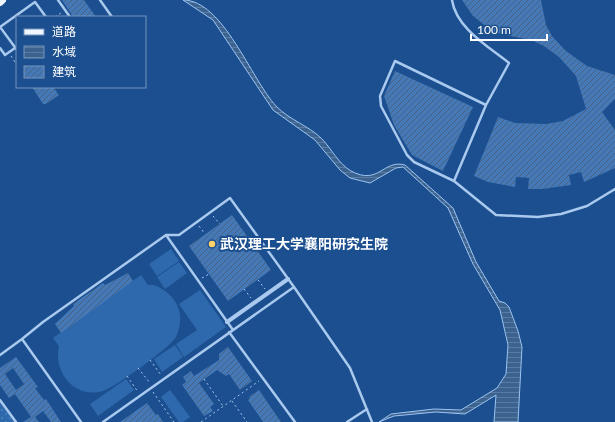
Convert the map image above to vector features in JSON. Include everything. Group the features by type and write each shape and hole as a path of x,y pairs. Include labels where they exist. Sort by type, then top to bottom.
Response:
{"street":[{"path":"227,322 288,279"}],"lane":[{"path":"58,0 69,16"},
{"path":"100,0 111,16"},
{"path":"452,0 454,9 466,28 509,63 486,105 454,181"},
{"path":"0,48 5,55 16,49 0,26 37,1 45,16"},
{"path":"486,105 395,61 380,96 381,106 407,155 414,162 454,181 496,215 538,217 568,212 587,206 615,189"},
{"path":"0,355 43,322 166,235 179,234 230,198 350,368 372,422"},
{"path":"166,235 233,330"},
{"path":"103,422 294,287"},
{"path":"230,332 295,422"},
{"path":"22,339 81,422"},
{"path":"0,400 16,422"},
{"path":"347,422 367,409"}],"path":[{"path":"56,16 65,10"},
{"path":"9,53 16,64"},
{"path":"211,212 220,224"},
{"path":"196,222 205,234"},
{"path":"198,281 209,274"},
{"path":"258,280 268,293"},
{"path":"244,289 254,303"},
{"path":"150,360 164,379"},
{"path":"138,368 174,422"},
{"path":"127,376 141,395"},
{"path":"201,422 263,378"},
{"path":"204,379 223,406"},
{"path":"232,400 248,422"}],"shaded area":[{"path":"171,249 179,261 157,276 149,264"},
{"path":"179,262 187,273 165,289 157,277"},
{"path":"141,275 148,285 154,285 162,289 172,297 176,303 180,319 176,337 154,358 130,375 103,391 83,391 75,387 68,382 59,366 59,346 53,338"},
{"path":"200,290 226,327 184,357 176,344 197,330 179,304"},
{"path":"175,345 183,357 162,372 154,359"},
{"path":"126,379 134,390 98,416 90,404"},
{"path":"170,390 190,417 183,422 179,422 161,397"},
{"path":"0,400 16,422 0,422"}],"water":[{"path":"183,0 197,3 211,13 223,26 235,43 266,94 276,106 281,111 318,135 339,161 347,168 360,175 368,176 391,166 398,164 405,165 453,208 476,262 499,301 505,303 509,307 518,331 522,347 518,422 494,422 496,395 465,414 436,412 394,416 379,422 391,414 434,409 461,410 497,388 506,374 508,345 500,310 473,264 448,208 403,167 396,168 370,183 350,178 340,170 315,140 273,110 213,20"}],"building":[{"path":"62,0 84,0 95,16 72,16"},
{"path":"462,0 541,0 546,25 552,36 566,51 587,66 615,75 615,99 602,112 615,130 615,168 584,182 581,172 569,175 571,185 542,189 528,189 529,178 516,177 515,187 488,182 474,176 498,117 515,123 546,124 563,121 586,109 576,76 559,57 544,46 531,40 492,31 473,16"},
{"path":"395,71 473,107 443,171 412,155 394,125 384,96"},
{"path":"33,88 54,88 59,95 46,104 43,104"},
{"path":"232,215 271,270 228,301 189,246"},
{"path":"128,273 133,281 61,333 55,324 74,306 73,304 103,283 105,285"},
{"path":"228,347 252,381 240,390 229,374 226,376 217,370 199,383 214,404 210,407 213,411 204,416 182,385 186,382 183,377 191,371 194,376 219,360 219,354"},
{"path":"16,357 38,387 35,388 44,400 46,399 61,422 51,422 43,411 35,417 39,422 23,422 31,417 15,394 9,398 0,385 0,368","holes":["13,368 24,384 16,390 5,374"]},
{"path":"259,390 281,422 263,422 248,400 250,398 249,397"},
{"path":"147,403 156,415 158,414 163,422 120,422"}],"place":[{"name":"武汉理工大学襄阳研究生院","path":"212,244"}]}
